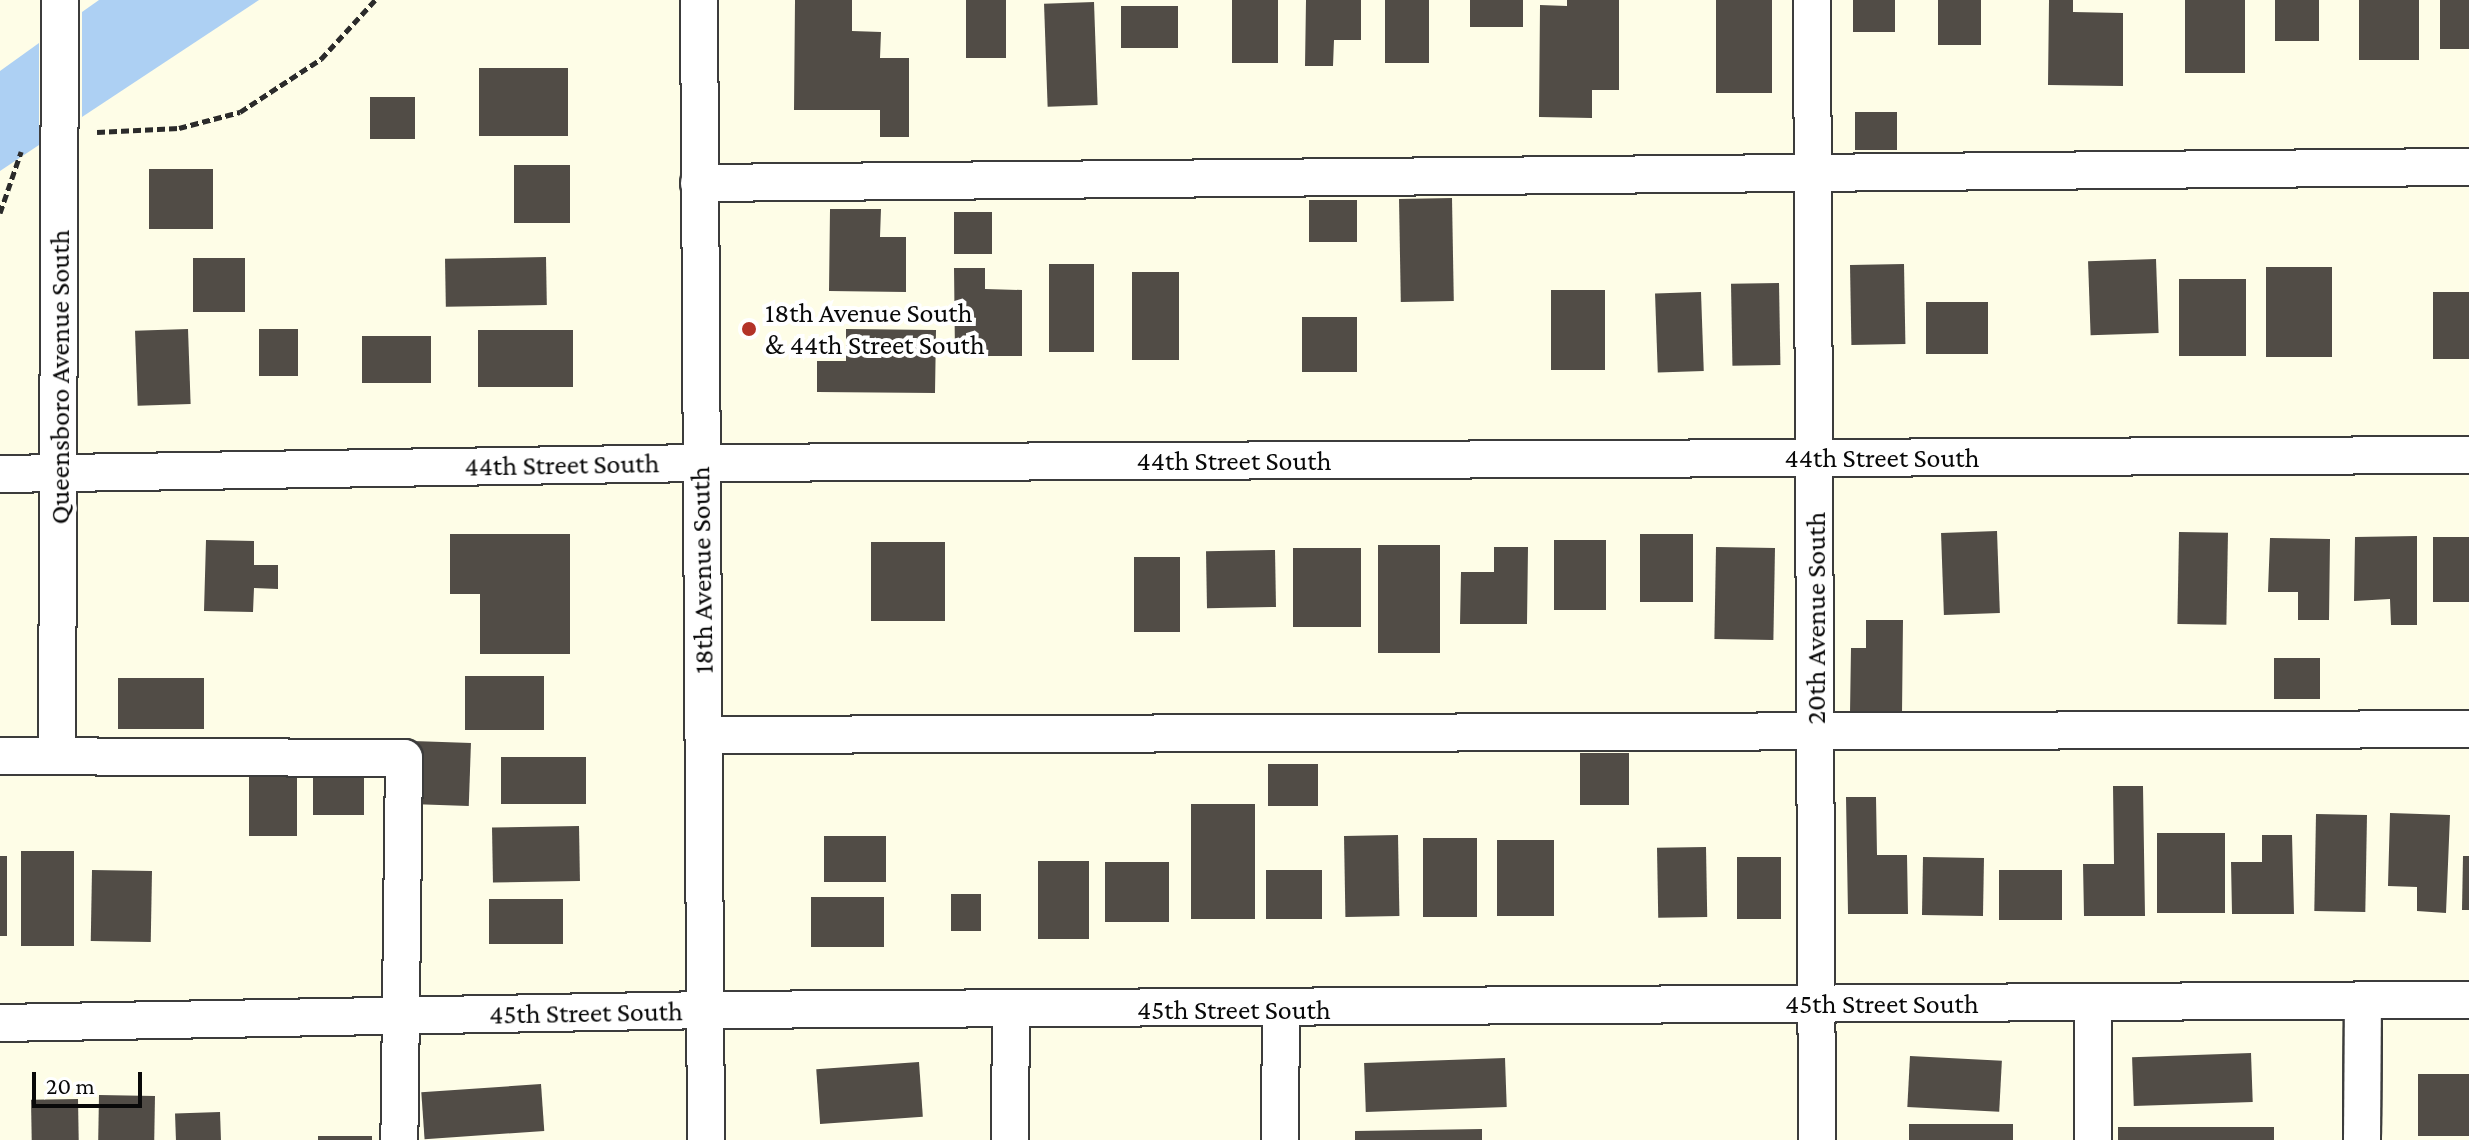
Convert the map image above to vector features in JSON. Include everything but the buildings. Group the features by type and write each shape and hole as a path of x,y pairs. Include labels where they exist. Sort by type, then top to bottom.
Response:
{"street":[{"name":"Queensboro Avenue South","path":"57,755 60,0"},
{"name":"18th Avenue South","path":"699,0 706,1140"},
{"name":"20th Avenue South","path":"1812,0 1817,1140"},
{"path":"699,183 2469,167"},
{"name":"44th Street South","path":"0,474 701,463 2469,455"},
{"path":"704,735 1816,735 2469,729"},
{"path":"0,756 404,758 399,1140"},
{"name":"45th Street South","path":"0,1023 707,1010 1281,1010 2469,1000"},
{"path":"2362,1140 2363,1001"},
{"path":"2093,1003 2093,1140"},
{"path":"1010,1140 1011,1010"},
{"path":"1280,1140 1281,1010"}],"path":[{"path":"0,213 29,141 61,134 179,128 240,112 321,59 375,0"}],"water":[{"path":"99,0 259,0 82,117 82,12"},
{"path":"39,43 39,145 0,171 0,71"}],"place":[{"name":"18th Avenue South & 44th Street South","path":"749,329"}]}
